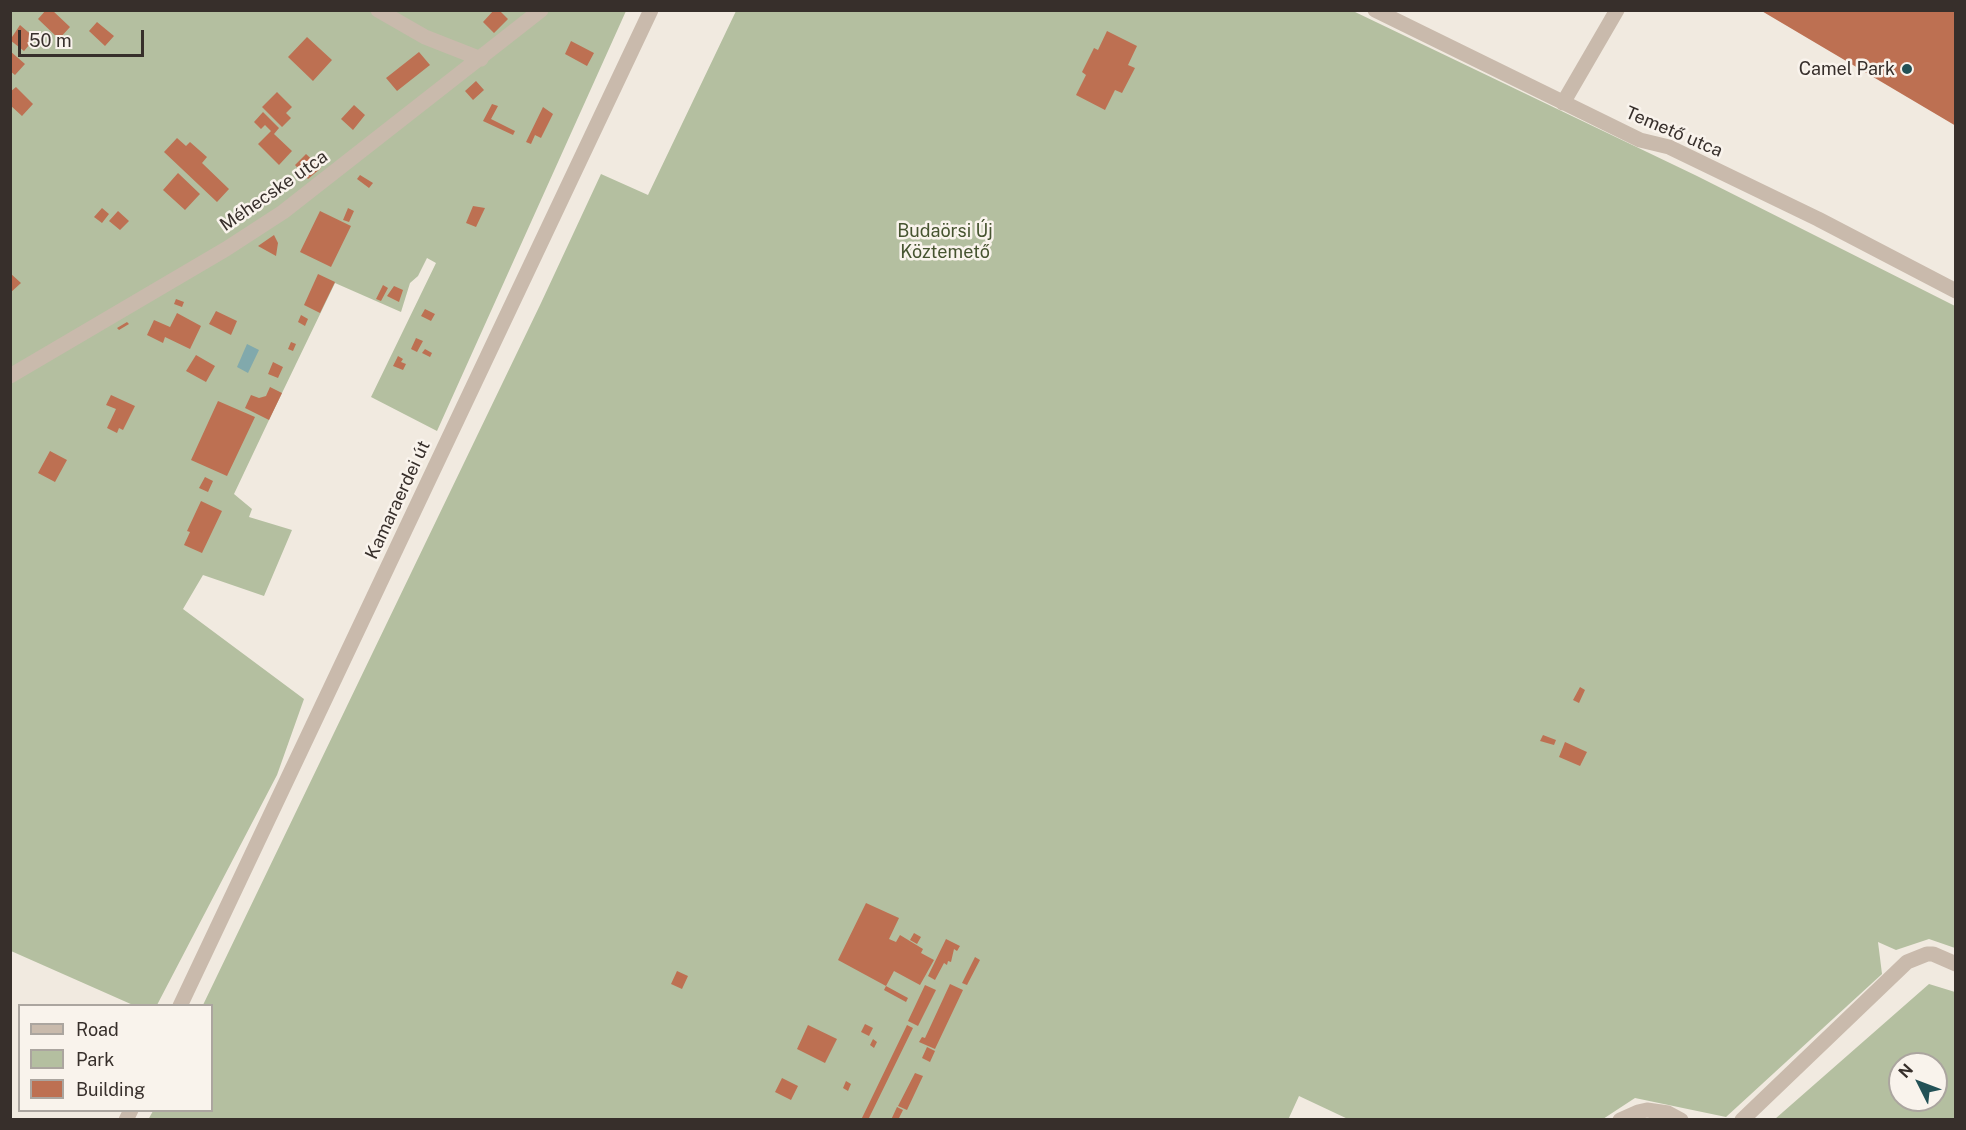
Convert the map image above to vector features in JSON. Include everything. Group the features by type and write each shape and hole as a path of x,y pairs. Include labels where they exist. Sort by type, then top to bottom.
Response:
{"street":[{"path":"378,10 425,37 481,59"},
{"name":"Méhecske utca","path":"10,376 226,249 283,212 541,10"},
{"name":"Kamaraerdei út","path":"180,1004 651,10"},
{"name":"Temető utca","path":"1376,10 1640,140 1669,147 1818,219 1956,291"},
{"path":"1563,103 1617,10"},
{"path":"1742,1119 1907,962 1933,954 1956,964"},
{"path":"1620,1119 1647,1110 1668,1113 1681,1119"}],"green space":[{"path":"11,11 626,11 437,431 371,397 436,263 427,258 418,276 410,283 401,312 335,283 234,494 252,509 249,517 292,530 264,596 203,575 183,609 304,699 277,775 158,1004 131,1004 11,951"},
{"name":"Budaörsi Új Köztemető","path":"736,11 1353,11 1697,176 1955,306 1955,948 1929,939 1896,950 1878,942 1882,974 1726,1117 1635,1098 1603,1119 1350,1120 1299,1096 1288,1120 148,1120 152,1112 213,1112 213,1004 203,1004 601,174 648,195"},
{"path":"1929,984 1955,992 1955,1119 1775,1119"}],"water":[{"path":"247,344 259,350 248,373 237,367"}],"building":[{"path":"46,10 52,10 70,27 59,39 38,19"},
{"path":"494,10 499,10 508,19 494,33 483,22"},
{"name":"Camel Park","path":"1760,10 1956,10 1956,126"},
{"path":"97,22 114,36 105,46 89,31"},
{"path":"20,25 35,38 24,51 10,40"},
{"path":"1107,31 1137,46 1128,65 1135,68 1122,93 1115,90 1105,110 1076,95 1086,75 1082,72 1094,48 1098,50"},
{"path":"307,37 332,60 313,81 288,57"},
{"path":"571,41 594,53 587,66 565,54"},
{"path":"10,51 25,64 15,75 10,71"},
{"path":"419,52 430,65 397,91 386,78"},
{"path":"476,81 484,90 473,100 465,91"},
{"path":"16,87 33,104 22,116 10,105 10,92"},
{"path":"277,92 292,107 286,113 291,118 282,127 262,107"},
{"path":"492,104 498,106 491,119 515,131 513,135 483,121"},
{"path":"354,105 365,115 353,130 341,119"},
{"path":"543,107 553,114 541,138 535,135 531,144 526,142"},
{"path":"263,112 279,128 274,134 292,151 279,165 258,144 271,131 265,125 261,129 254,122"},
{"path":"177,138 186,146 190,142 207,157 202,163 229,189 217,202 164,152"},
{"path":"306,154 321,168 308,179 295,165"},
{"path":"178,173 200,194 185,210 163,190"},
{"path":"360,175 373,183 369,188 357,179"},
{"path":"473,206 485,208 476,227 466,223"},
{"path":"102,208 109,214 102,223 94,217"},
{"path":"348,208 354,211 349,222 343,220"},
{"path":"118,211 129,221 120,230 109,221"},
{"path":"320,211 351,226 331,267 300,252"},
{"path":"274,235 278,243 276,256 258,246"},
{"path":"10,273 21,283 10,293"},
{"path":"318,274 335,282 320,313 304,305"},
{"path":"383,285 388,288 381,301 376,299"},
{"path":"394,286 403,290 399,302 387,296"},
{"path":"176,299 184,302 182,307 174,304"},
{"path":"425,309 435,314 431,321 421,316"},
{"path":"216,311 237,321 231,335 209,324"},
{"path":"177,313 201,326 190,349 165,337 163,343 147,335 154,320 170,327"},
{"path":"301,315 308,319 305,326 298,322"},
{"path":"127,322 129,324 119,330 117,328"},
{"path":"416,338 423,341 417,352 411,349"},
{"path":"291,342 296,344 293,351 288,349"},
{"path":"425,349 432,353 430,357 422,353"},
{"path":"196,355 215,366 206,382 186,371"},
{"path":"398,356 403,359 401,362 406,364 403,370 393,366"},
{"path":"273,362 283,367 278,378 268,374"},
{"path":"270,387 282,393 269,420 245,408 251,395 259,398 266,396"},
{"path":"111,395 135,406 123,430 119,428 117,433 107,428 116,409 106,405"},
{"path":"218,401 255,417 227,476 191,460"},
{"path":"50,451 67,460 55,482 38,473"},
{"path":"205,477 213,481 208,492 199,488"},
{"path":"201,501 222,511 202,553 184,545 190,532 187,531"},
{"path":"1580,687 1585,690 1579,703 1573,700"},
{"path":"1543,735 1556,740 1554,745 1540,741"},
{"path":"1565,742 1587,752 1580,766 1559,757"},
{"path":"866,903 899,918 889,939 896,942 900,935 923,949 921,953 934,960 920,985 894,971 886,986 838,960"},
{"path":"914,933 921,937 917,944 910,940"},
{"path":"946,939 960,946 957,951 954,949 951,962 948,961 947,965 944,963 935,980 928,976"},
{"path":"975,957 980,960 967,985 962,983"},
{"path":"677,971 688,976 682,989 671,984"},
{"path":"950,984 963,990 935,1049 919,1042 922,1037 925,1038"},
{"path":"925,985 936,990 918,1026 908,1021"},
{"path":"886,986 908,998 906,1002 884,990"},
{"path":"865,1024 873,1028 869,1036 861,1032"},
{"path":"808,1025 837,1039 825,1063 797,1049"},
{"path":"907,1025 913,1028 868,1120 861,1120"},
{"path":"873,1039 877,1042 874,1048 870,1045"},
{"path":"927,1047 935,1051 930,1062 922,1058"},
{"path":"915,1073 923,1076 907,1110 898,1106"},
{"path":"782,1078 798,1086 791,1100 775,1092"},
{"path":"846,1081 851,1084 848,1091 843,1088"},
{"path":"897,1107 903,1110 898,1120 891,1120"}],"place":[{"name":"Camel Park","path":"1907,69"}]}
